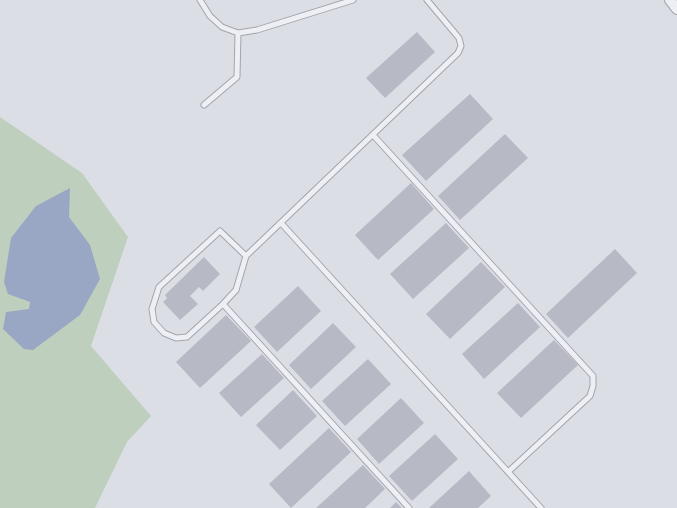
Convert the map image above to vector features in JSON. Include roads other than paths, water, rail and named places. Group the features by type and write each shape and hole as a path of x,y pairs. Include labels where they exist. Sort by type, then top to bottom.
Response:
{"street":[{"path":"670,0 677,9"}],"lane":[{"path":"200,0 210,16 222,28 238,33 257,30 353,0"},
{"path":"246,256 220,231 159,287 152,309 154,322 164,333 176,338 187,337 236,290 246,256 458,53 461,46 459,38 427,0"},
{"path":"204,105 237,77 238,33"},
{"path":"373,135 593,376 593,386 590,396 508,472"},
{"path":"281,223 540,508"},
{"path":"223,304 409,508"}],"water":[{"path":"70,188 69,217 90,245 100,279 80,315 33,350 24,349 3,329 6,312 29,309 30,302 8,294 4,282 11,238 36,206"}]}
